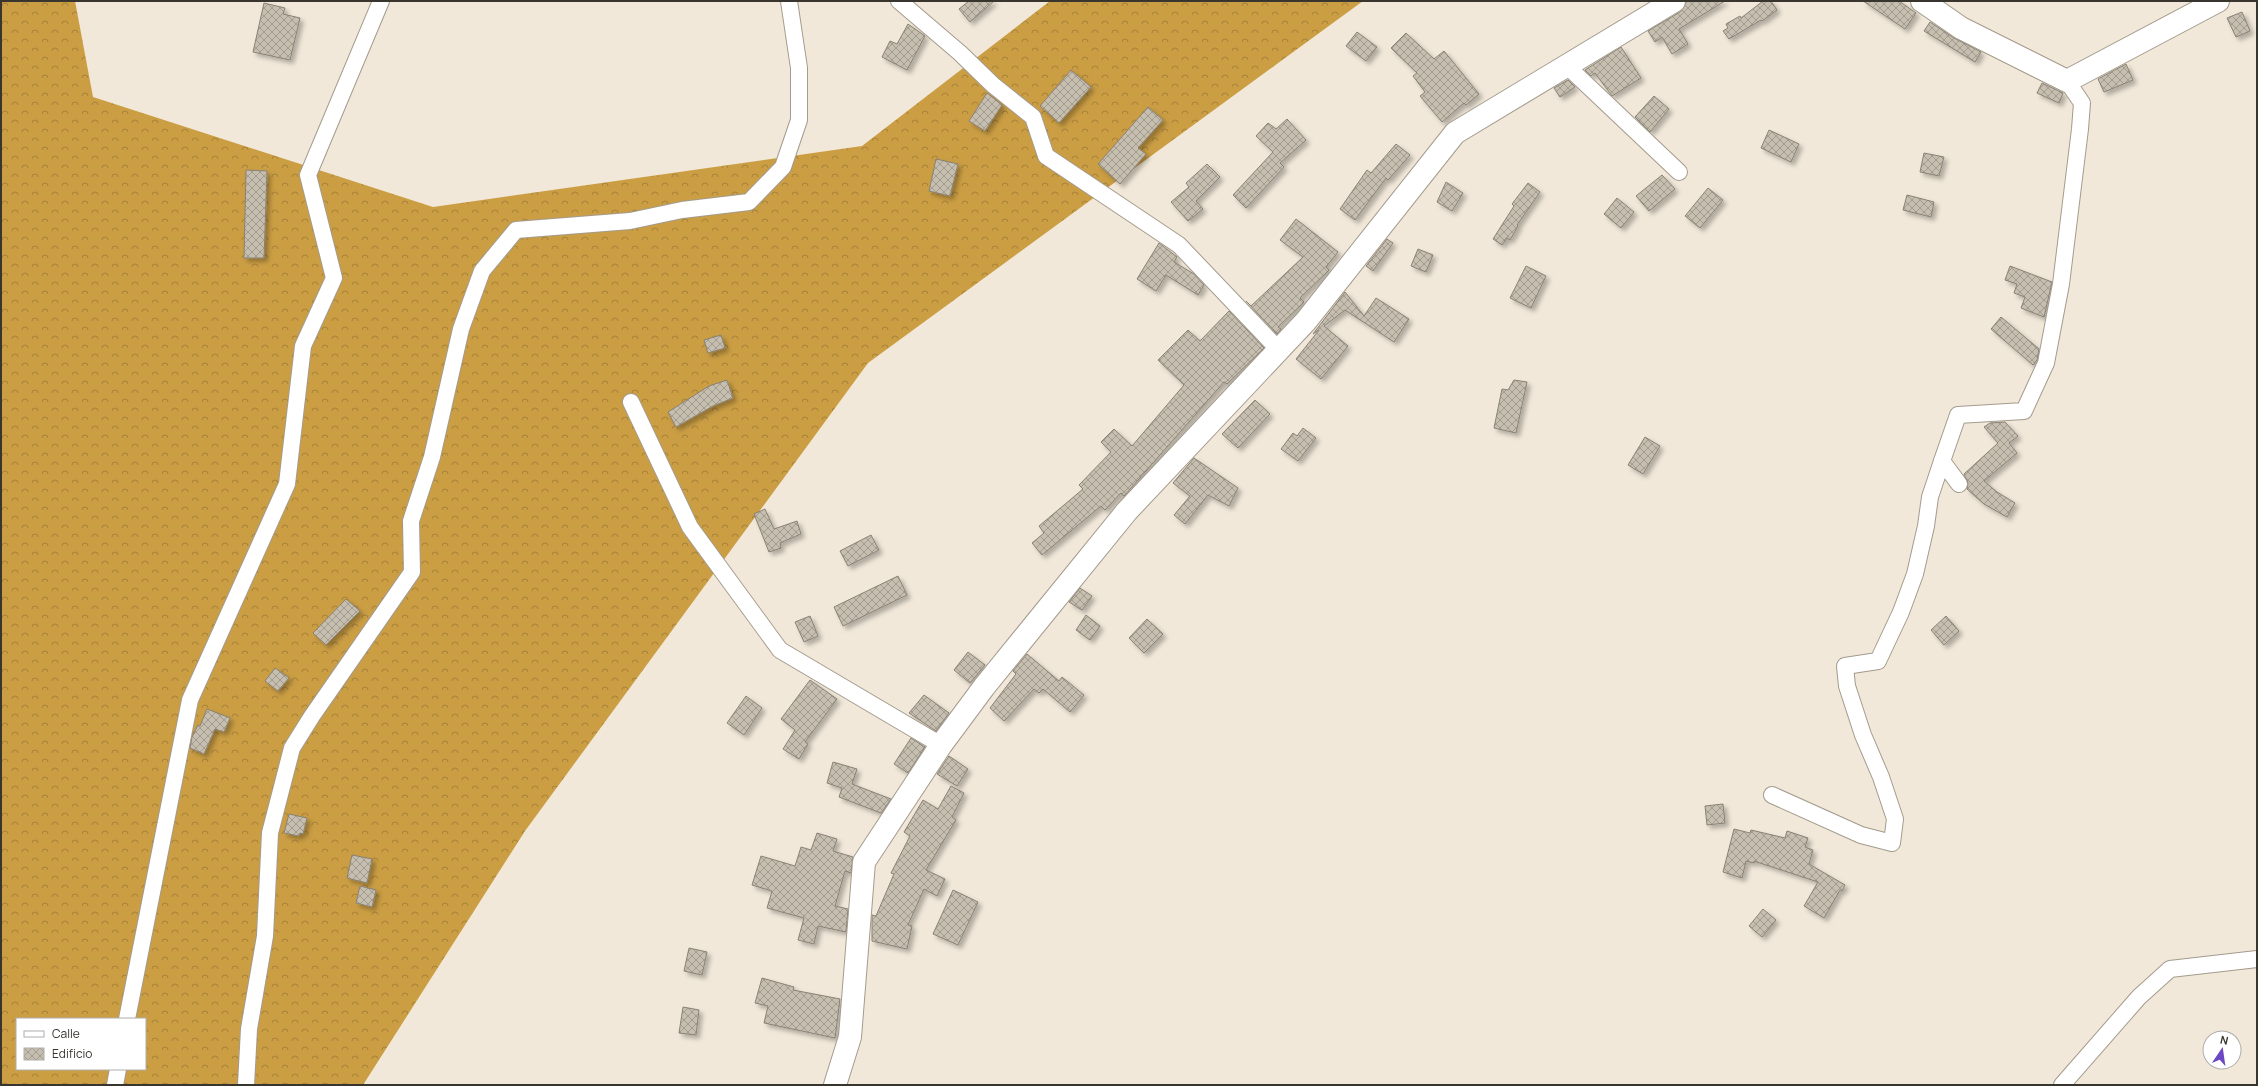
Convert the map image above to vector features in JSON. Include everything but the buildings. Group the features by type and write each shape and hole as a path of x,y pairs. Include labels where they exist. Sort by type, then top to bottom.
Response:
{"street":[{"path":"127,1018 190,700 287,484 303,346 334,278 308,175 381,1"},
{"path":"246,1085 249,1029 265,936 270,833 292,748 312,716 412,572 411,521 432,456 461,329 482,270 516,230 630,221 682,210 749,202 783,167 799,120 800,68 789,1"},
{"path":"899,1 960,53 993,85 1033,116 1046,156 1179,245 1278,350"},
{"path":"835,1085 850,1037 864,862 941,745 984,687 1127,511 1306,321 1455,133 1674,1"},
{"path":"1772,795 1861,835 1892,844 1895,818 1881,777 1863,735 1847,686 1845,666 1878,661 1901,612 1915,574 1926,526 1930,497 1958,415 2024,411 2046,364 2061,284 2082,103 2068,81 1961,28 1922,1"},
{"path":"2068,81 2218,1"},
{"path":"1567,66 1679,172"},
{"path":"631,402 690,527 780,650 941,745"},
{"path":"1942,461 1959,484"},
{"path":"2062,1085 2139,997 2170,969 2257,959"},
{"path":"115,1085 118,1070"}],"green space":[{"path":"1,1 75,1 93,97 433,207 862,146 1050,1 1363,1 868,363 525,831 363,1085 1,1085"}]}
